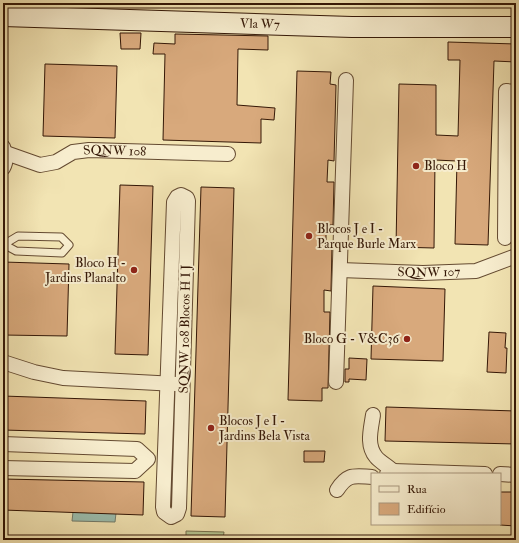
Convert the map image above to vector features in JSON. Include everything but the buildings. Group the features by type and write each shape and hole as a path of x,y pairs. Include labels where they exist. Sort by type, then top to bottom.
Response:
{"main road":[{"name":"Vla W7","path":"3,16 352,27 516,27"}],"street":[{"path":"336,382 346,80"},
{"path":"505,238 506,92 516,92"},
{"path":"3,168 5,164 4,150"},
{"name":"SQNW 108","path":"4,150 40,165 56,162 73,152 89,150 228,154"},
{"name":"SQNW 108 Blocos H I J","path":"181,196 187,198 188,201 184,384 179,508 177,514 171,517 164,512 163,507 174,202 177,197 181,196"},
{"name":"SQNW 107","path":"340,270 423,273 476,271 516,256"},
{"path":"3,362 34,372 62,378 184,384"},
{"path":"373,415 370,436 371,448 376,457 390,472 438,473"},
{"path":"3,444 137,449 148,460 135,471 3,468"},
{"path":"501,474 516,475"},
{"path":"337,490 347,478 353,476 371,477"}],"lane":[{"path":"18,236 61,237 69,244 62,253 16,251 4,245 18,236"}],"green space":[{"path":"186,531 224,532 223,540 186,540"}],"shaded area":[{"path":"73,512 116,513 115,522 72,521"}],"place":[{"name":"Bloco H","path":"416,166"},
{"name":"Blocos J e I - Parque Burle Marx","path":"309,236"},
{"name":"Bloco H - Jardins Planalto","path":"134,270"},
{"name":"Bloco G - V&C36","path":"407,339"},
{"name":"Blocos J e I - Jardins Bela Vista","path":"211,428"}]}
